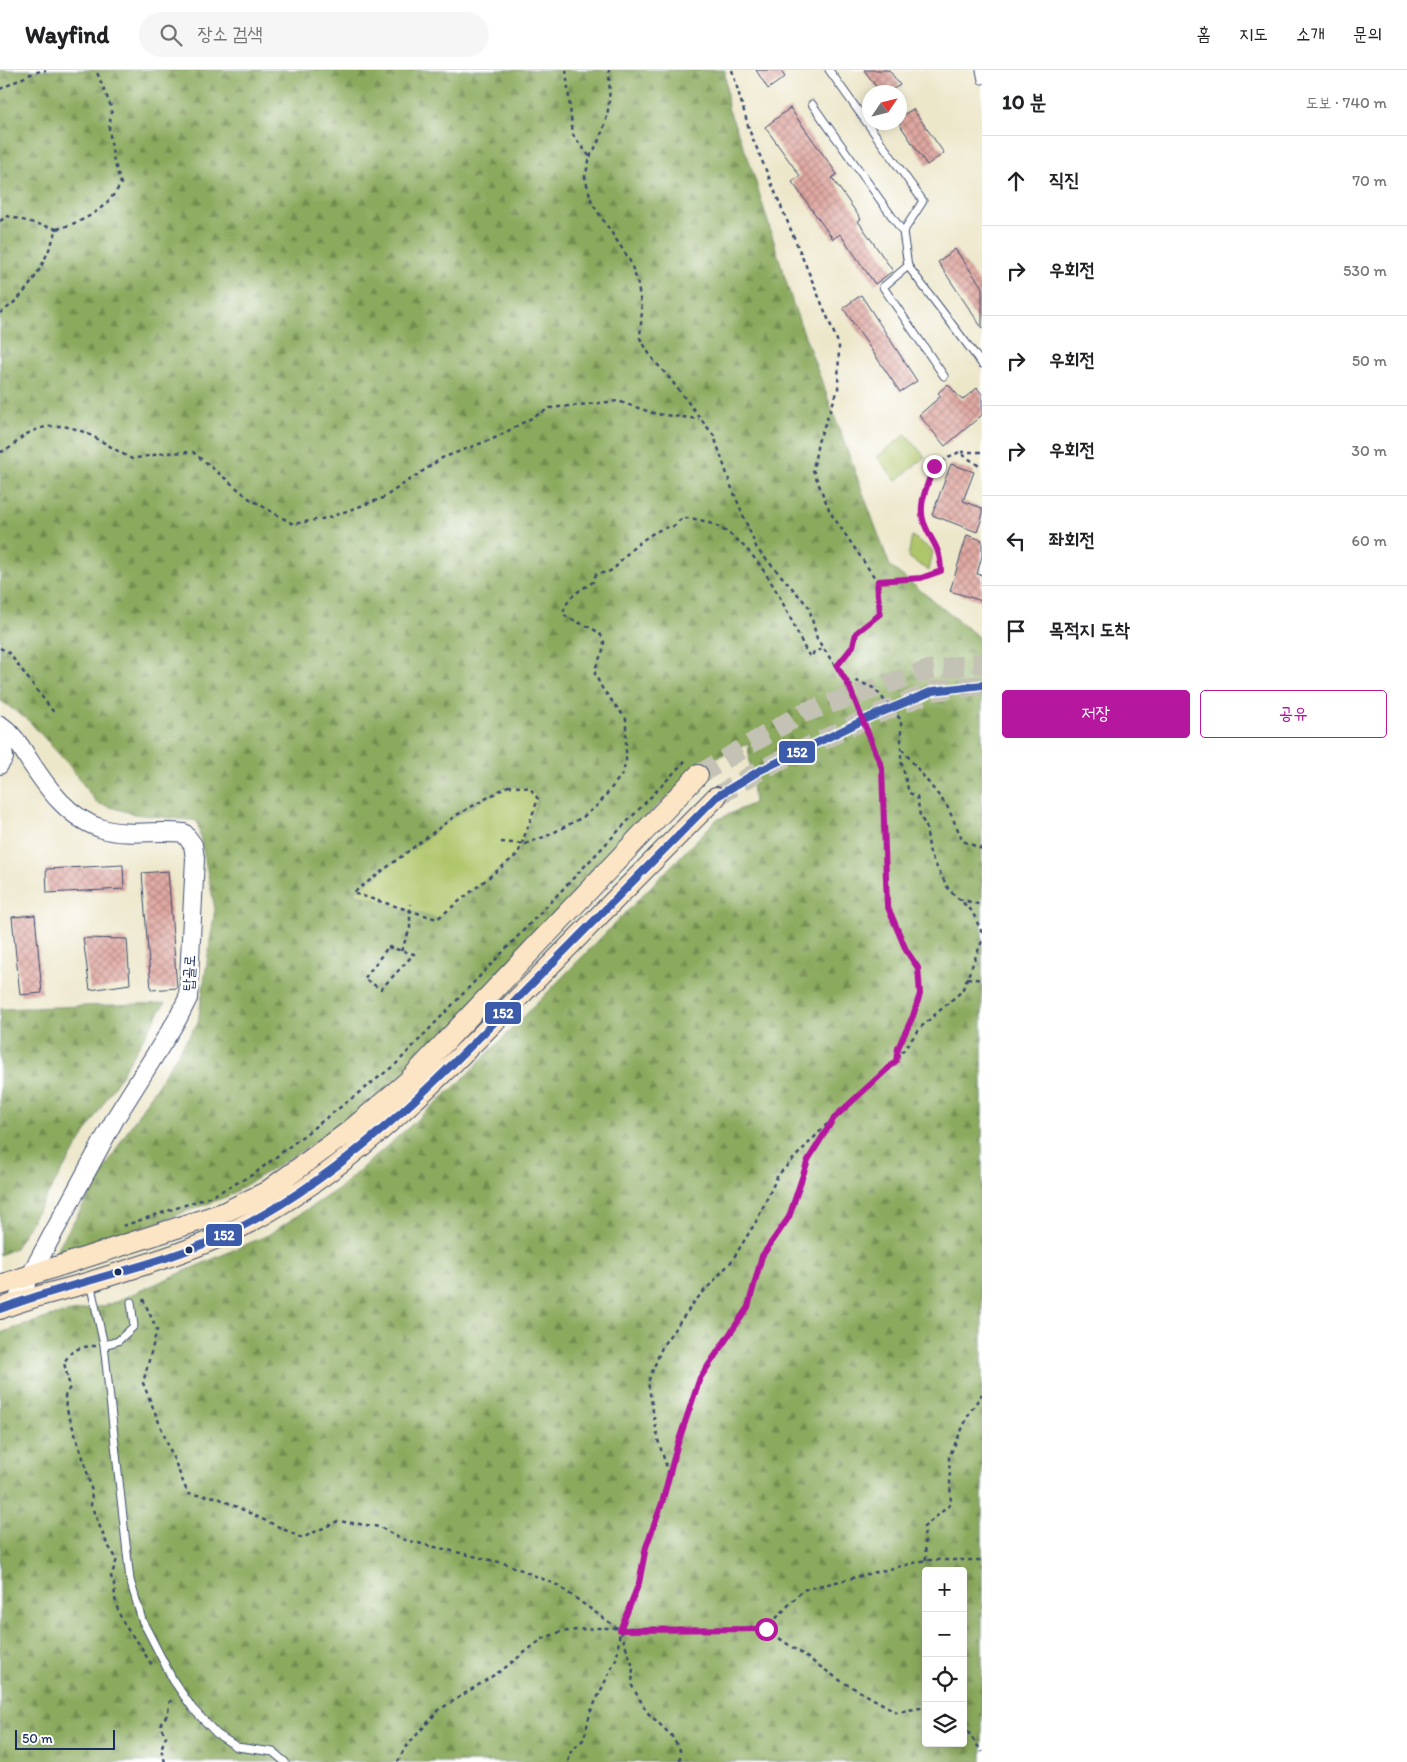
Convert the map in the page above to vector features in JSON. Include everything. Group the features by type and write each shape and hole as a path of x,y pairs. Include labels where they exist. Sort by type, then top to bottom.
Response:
{"main road":[{"path":"0,1285 223,1213 266,1192 348,1132 409,1080 692,768"},
{"path":"8,1306 178,1253 237,1228 286,1202 362,1148 425,1093 716,797"}],"street":[{"name":"탑골로","path":"0,725 23,750 65,808 82,820 104,830 133,832 168,830 184,833 193,845 196,858 188,998 177,1020 116,1117 29,1276 8,1306"},
{"path":"0,743 5,748 6,758 0,767"}],"lane":[{"path":"829,70 923,201 903,232"},
{"path":"980,70 982,80"},
{"path":"812,104 903,232 908,266 982,364"},
{"path":"908,266 883,287 944,376"},
{"path":"116,1117 116,1136"},
{"path":"90,1282 104,1345 130,1580 142,1620 177,1686 193,1709 217,1734 237,1747 273,1752 285,1762"},
{"path":"104,1345 118,1341 134,1326 131,1302"}],"path":[{"path":"0,89 32,73 46,70"},
{"path":"0,221 7,216 57,229 89,216 109,203 121,184 113,157 109,128 112,109 96,70"},
{"path":"566,70 573,135 590,157"},
{"path":"609,70 608,116 601,138 590,157 586,177 592,203 629,259 637,280 642,310 640,338 651,357 672,380 699,419 714,436 731,486 757,549 809,607 817,639 849,686 882,768 887,905 906,950 918,968 920,994 913,1016 898,1048 896,1061"},
{"path":"732,70 750,132 839,345 838,390 818,442 813,470 830,512 878,581 876,594 880,604 880,614 856,633 853,646 837,666"},
{"path":"0,313 31,285 46,260 57,229"},
{"path":"0,452 7,451 26,435 60,424 86,432 132,459 164,453 193,452 250,499 293,524 327,518 384,498 442,458 495,438 550,408 618,401 656,414 699,419"},
{"path":"878,581 921,578 941,571 940,554 923,522 922,499 934,466 959,452 982,452"},
{"path":"959,452 982,468"},
{"path":"501,842 521,845 550,835 590,812 623,773 626,760 626,719 605,692 595,674 604,640 592,628 571,621 563,614 565,605 572,594 593,582 596,574 609,573 618,566 626,555 656,532 663,528 674,526 682,518 696,518 726,531 757,561 784,603 807,653 812,657 814,651 825,649"},
{"path":"0,648 9,653 55,714"},
{"path":"849,686 857,681 874,688 902,720 901,760 909,792 917,796 920,816 926,826 930,854 949,890 972,911 982,932"},
{"path":"901,748 947,806 963,841 982,849"},
{"path":"116,1229 212,1196 254,1174 396,1064 692,768"},
{"path":"508,786 530,788 538,800 521,845 518,854 437,918 353,893 455,816 508,786"},
{"path":"959,899 982,905"},
{"path":"402,950 410,929 410,904"},
{"path":"669,1476 658,1440 648,1382 663,1345 696,1301 731,1262 757,1220 778,1176 834,1118 896,1061 921,1027 962,991 982,941"},
{"path":"388,947 402,950 414,954 381,989 364,979 388,947"},
{"path":"967,978 982,980"},
{"path":"568,1762 570,1751 584,1739 590,1713 617,1658 620,1630 639,1583 646,1547 700,1378 748,1307 762,1256 789,1217 808,1160 834,1118"},
{"path":"143,1299 157,1330 143,1384 188,1494 216,1497 302,1538 338,1521 380,1527 401,1539 508,1564 557,1585 620,1630 633,1668 632,1686 648,1712 671,1735 680,1750 680,1762"},
{"path":"104,1345 81,1346 68,1354 64,1363 70,1387 65,1396 66,1408 85,1464 92,1492 91,1505 97,1522 117,1559 111,1577 116,1587 116,1602 129,1634 136,1640 145,1657 158,1671"},
{"path":"926,1560 924,1527 952,1504 949,1457 970,1412 982,1394"},
{"path":"766,1629 803,1590 926,1560 982,1560"},
{"path":"398,1762 404,1749 439,1710 502,1670 542,1639 560,1632 594,1628 620,1630 766,1629 841,1681 897,1712 922,1707"},
{"path":"165,1762 161,1750 166,1736 161,1728 161,1723 168,1714 169,1703 174,1696 174,1686 177,1686"},
{"path":"967,1731 982,1752"}],"green space":[{"path":"0,70 725,70 728,108 750,163 793,304 890,566 976,635 982,642 982,1762 0,1762 0,1333 56,1315 107,1305 268,1235 338,1189 459,1083 716,820 754,803 748,744 708,761 650,813 485,998 353,1119 228,1196 107,1241 53,1256 125,1135 198,1022 215,909 197,821 134,814 97,803 68,764 29,721 0,700"},
{"path":"906,434 925,457 896,481 877,457"},
{"path":"912,536 933,551 929,571 908,557"},
{"path":"508,786 530,788 538,799 518,854 437,919 353,893 455,816"},
{"path":"165,1003 15,1248 0,1255 0,1009"}],"building":[{"path":"756,70 780,70 785,77 768,89"},
{"path":"864,70 889,70 900,85 875,85"},
{"path":"790,108 837,174 832,178 861,219 858,221 893,271 875,284 840,234 833,239 792,182 800,176 765,127"},
{"path":"913,109 944,153 927,165 903,130 907,130 907,113"},
{"path":"955,249 982,287 982,328 938,262"},
{"path":"861,295 917,381 900,392 843,308"},
{"path":"948,384 962,400 977,388 982,394 982,415 945,446 919,415 941,396 938,393"},
{"path":"951,464 974,472 963,501 982,508 982,518 977,532 932,515"},
{"path":"967,535 982,540 982,556 977,574 982,575 982,601 950,591"},
{"path":"123,865 124,889 47,893 46,869"},
{"path":"168,871 177,988 151,990 142,873"},
{"path":"35,915 42,993 20,995 12,917"},
{"path":"83,938 127,939 130,984 90,990"}],"tunnel":[{"path":"698,775 803,713 929,670 982,663"},
{"path":"716,797 759,771 870,717 933,691 982,685"}],"transit line":[{"name":"152","path":"0,1309 181,1253 239,1228 279,1206 353,1153 422,1093 488,1029 716,797 759,771 870,717 933,691 982,685"}],"route":[{"path":"766,1629 620,1630 639,1583 646,1547 662,1503 677,1446 700,1378 748,1307 762,1256 789,1217 808,1160 834,1118 890,1064 896,1061 898,1048 913,1016 920,994 918,968 906,950 887,905 884,870 885,835 882,768 863,717 849,686 837,666 853,646 856,633 880,614 880,604 876,594 878,581 921,578 941,571 940,554 937,545 923,522 922,499 934,466"}]}
